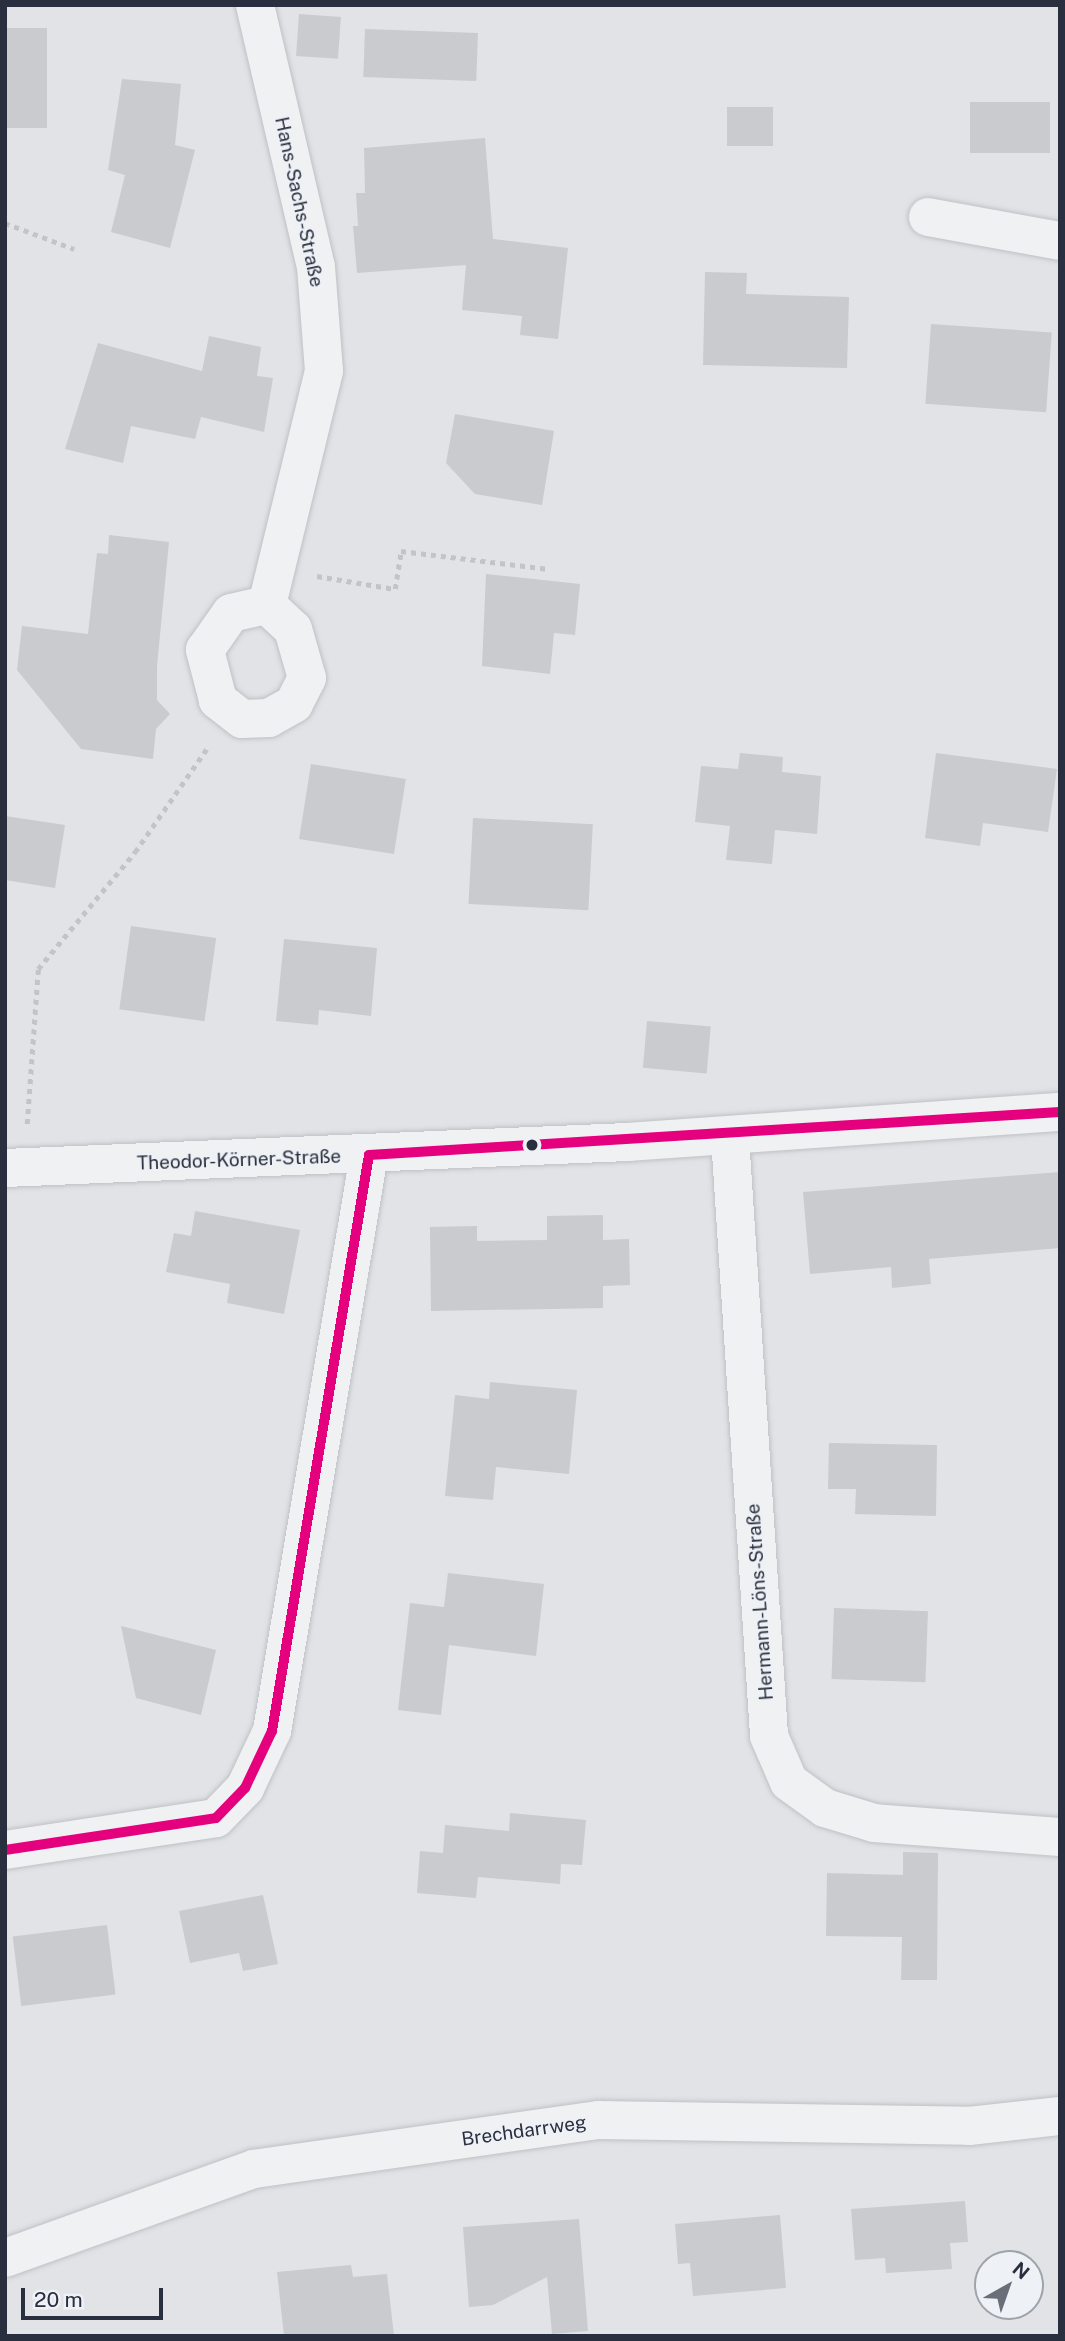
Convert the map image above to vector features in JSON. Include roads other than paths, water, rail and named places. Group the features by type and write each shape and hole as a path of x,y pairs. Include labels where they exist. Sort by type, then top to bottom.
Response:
{"street":[{"name":"Hans-Sachs-Straße","path":"255,5 316,267 324,371 278,570 267,605"},
{"path":"928,216 1060,241"},
{"path":"267,605 293,629 307,678 294,704 269,718 242,719 218,700 205,650 231,613 267,605"},
{"name":"Theodor-Körner-Straße","path":"14,1168 369,1155 730,1137 1060,1112"},
{"name":"Hermann-Löns-Straße","path":"730,1137 769,1736 789,1782 825,1808 874,1824 1060,1837"},
{"path":"5,1850 216,1818 245,1788 272,1731 369,1155"},
{"name":"Brechdarrweg","path":"5,2258 254,2169 598,2120 970,2126 1060,2116"}]}
